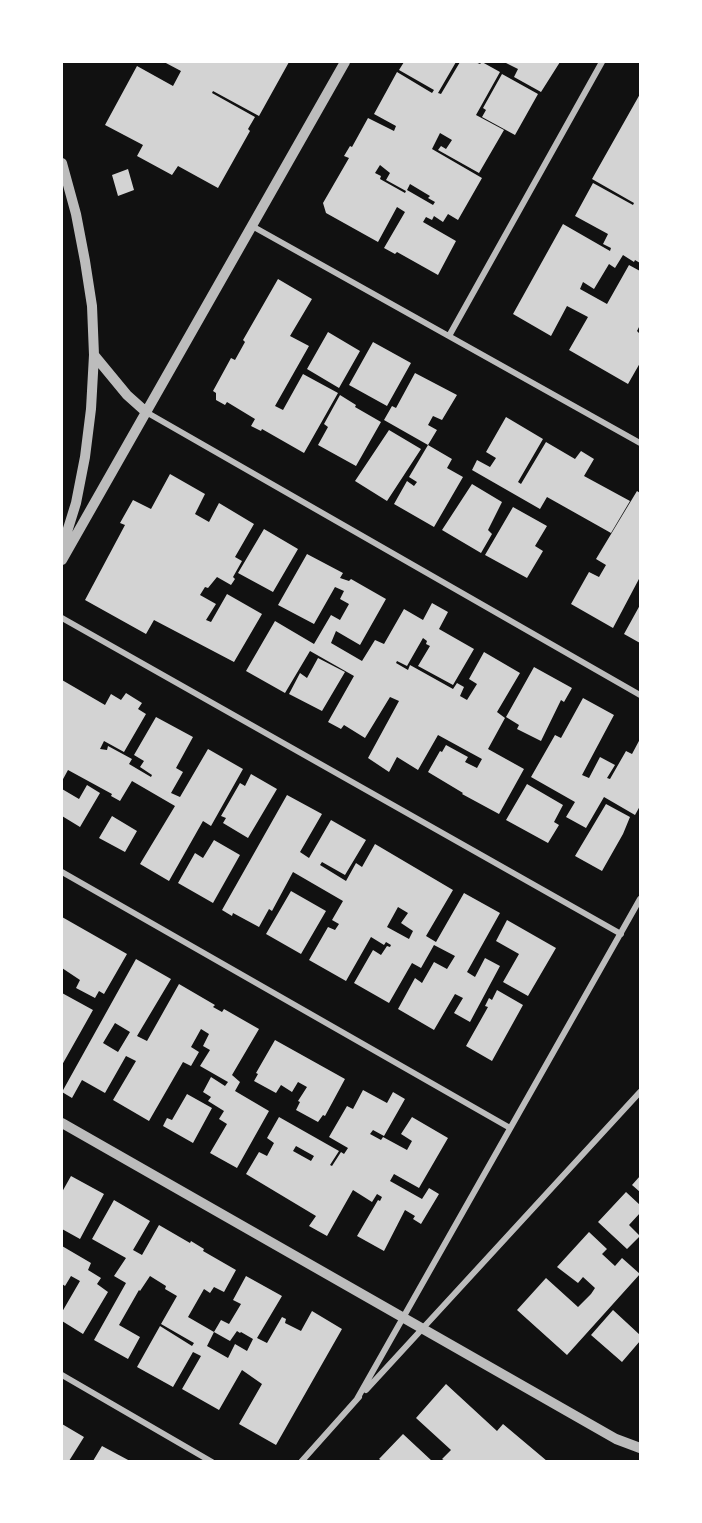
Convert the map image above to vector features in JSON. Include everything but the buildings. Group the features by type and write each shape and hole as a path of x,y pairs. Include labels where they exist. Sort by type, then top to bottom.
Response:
{"street":[{"path":"62,560 345,62"},
{"path":"449,336 602,62"},
{"path":"62,163 76,214 85,261 92,306 94,355 85,457 76,503 62,548"},
{"path":"252,226 640,443"},
{"path":"94,355 127,395 146,412 640,695"},
{"path":"62,618 621,934"},
{"path":"62,872 510,1128"},
{"path":"357,1399 640,899"},
{"path":"301,1461 640,1092"},
{"path":"62,1123 616,1439 640,1448"},
{"path":"62,1375 212,1461"}]}
